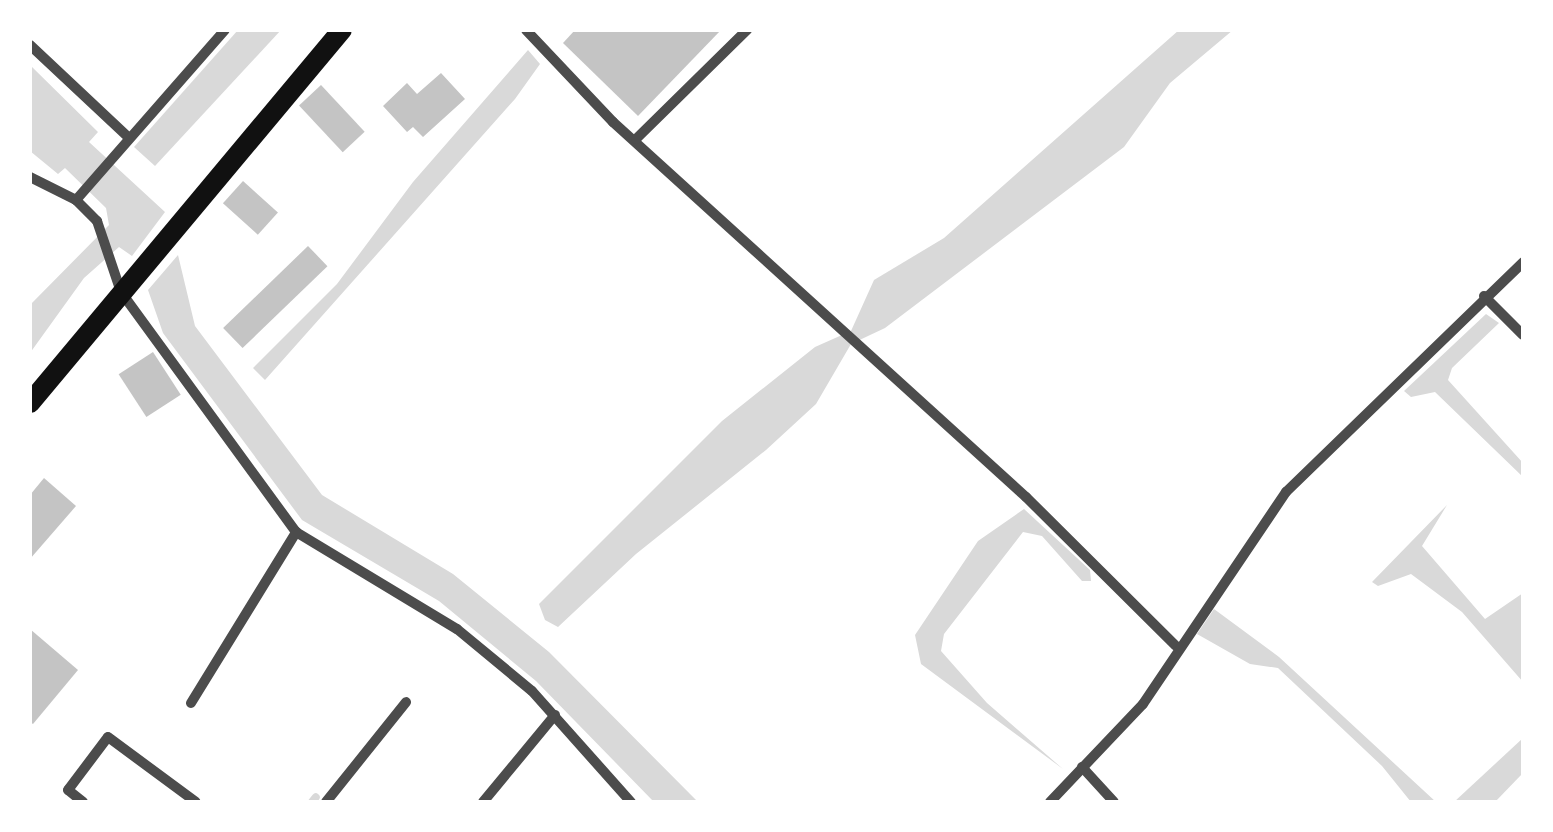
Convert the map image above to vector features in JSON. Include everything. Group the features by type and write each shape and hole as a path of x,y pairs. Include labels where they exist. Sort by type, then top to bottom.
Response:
{"main road":[{"path":"30,404 342,30"}],"street":[{"path":"79,194 225,30"},
{"path":"526,30 636,139 1026,496 1176,646"},
{"path":"636,139 746,30"},
{"path":"30,45 128,137"},
{"path":"31,180 79,194 115,260 121,292 296,532 422,602 555,714 631,802"},
{"path":"1050,802 1143,704 1176,646 1286,492 1523,262"},
{"path":"1484,296 1523,336"},
{"path":"191,704 296,532"},
{"path":"326,802 406,702"},
{"path":"483,802 555,714"},
{"path":"83,802 68,790 108,737 196,802"},
{"path":"1082,767 1114,802"}],"shaded area":[{"path":"238,30 281,30 155,166 134,147"},
{"path":"1179,30 1233,30 1170,83 1124,147 885,328 851,344 816,404 766,450 636,554 558,627 545,620 539,604 722,421 815,347 851,331 874,280 944,238"},
{"path":"528,50 540,64 515,99 265,380 253,368 337,284 413,182"},
{"path":"30,65 98,132 89,142 165,212 132,256 119,247 84,278 30,353 30,305 109,225 106,208 65,168 58,174 30,151"},
{"path":"178,255 195,326 322,495 453,574 549,652 698,802 654,802 536,681 439,601 302,520 163,333 148,290"},
{"path":"1486,314 1499,323 1452,368 1448,380 1523,463 1523,477 1435,392 1411,397 1404,391"},
{"path":"1447,505 1422,546 1485,619 1523,593 1523,682 1462,612 1411,574 1378,586 1372,582"},
{"path":"1024,509 1090,570 1091,581 1082,581 1042,536 1023,532 944,634 941,651 987,703 1063,769 921,664 915,635 978,541"},
{"path":"1214,609 1279,657 1436,802 1411,802 1382,766 1278,668 1250,664 1197,634"},
{"path":"1523,738 1523,773 1495,802 1454,802"}],"building":[{"path":"575,30 721,30 638,116 563,43"},
{"path":"441,73 465,99 423,137 413,127 407,132 383,106 407,83 417,94"},
{"path":"321,85 365,132 343,152 299,105"},
{"path":"243,181 278,212 258,235 223,203"},
{"path":"308,246 327,266 243,348 223,328"},
{"path":"153,352 181,395 146,417 119,374"},
{"path":"44,478 76,506 30,559 30,495"},
{"path":"30,629 78,670 33,724 30,722"}],"waterway":[{"path":"312,802 316,797"}]}
